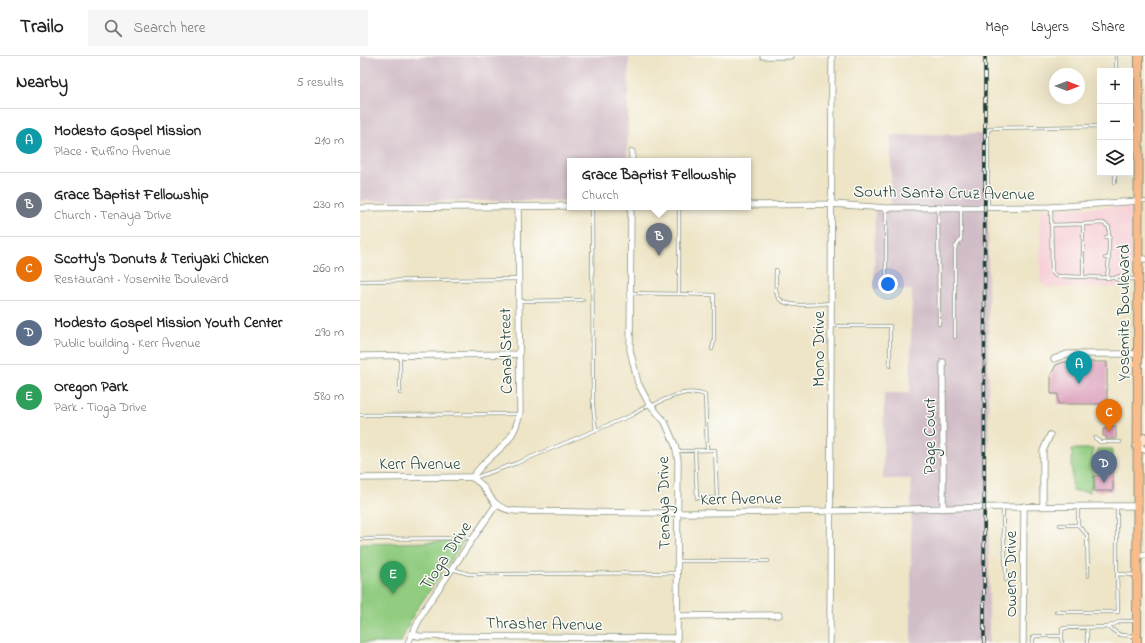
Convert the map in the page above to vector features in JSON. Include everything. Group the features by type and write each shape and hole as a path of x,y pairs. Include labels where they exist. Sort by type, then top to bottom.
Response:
{"main road":[{"name":"Yosemite Boulevard","path":"1137,639 1137,575 1141,555 1137,506 1137,354 1141,329 1134,279 1142,259 1142,149 1140,125 1142,103 1139,56"},
{"path":"1137,405 1145,412"},
{"path":"1137,446 1145,438"}],"street":[{"path":"763,56 790,56"},
{"name":"Mono Drive","path":"830,643 832,56"},
{"path":"632,152 632,158"},
{"name":"South Santa Cruz Avenue","path":"751,205 832,204 886,208 988,208 1050,207 1142,201"},
{"path":"360,208 567,206"},
{"name":"Canal Street","path":"472,478 484,463 509,441 514,432 519,414 518,207"},
{"name":"Tenaya Drive","path":"631,210 631,362 638,383 651,405 665,422 671,434 676,451 679,472 677,641"},
{"path":"360,356 519,354"},
{"path":"1054,359 1067,354 1137,354"},
{"name":"Page Court","path":"943,509 944,362"},
{"path":"1043,506 1043,453 1045,443 1050,435"},
{"path":"1137,446 1145,450"},
{"name":"Kerr Avenue","path":"360,478 450,476 472,478 481,484 496,505 516,511 678,513 943,509 1024,506 1137,506"},
{"name":"Tioga Drive","path":"408,643 424,610 496,505"},
{"name":"Owens Drive","path":"1023,643 1024,506"},
{"path":"677,616 779,615"},
{"name":"Thrasher Avenue","path":"412,633 418,636 677,641"}],"lane":[{"path":"1116,56 1116,68"},
{"path":"1133,125 1140,125"},
{"path":"988,208 988,130 992,128 1097,126"},
{"path":"1115,176 1115,182"},
{"path":"1050,207 1052,272 1056,276 1114,278 1126,282 1134,279"},
{"path":"886,208 886,275"},
{"path":"938,208 939,324"},
{"path":"954,337 955,248 961,239 961,208"},
{"path":"592,210 593,406 596,430"},
{"path":"679,210 679,294"},
{"path":"1083,224 1083,247 1085,258 1083,277"},
{"path":"1051,225 1106,224 1109,227 1110,237 1107,278"},
{"path":"1083,237 1088,237"},
{"path":"776,270 778,296 783,303 792,305 832,303"},
{"path":"1114,278 1120,275 1126,275 1134,279"},
{"path":"360,281 519,279"},
{"path":"630,293 714,295 714,335 712,349"},
{"path":"518,301 583,300"},
{"path":"832,326 890,326 890,366"},
{"path":"400,356 400,393"},
{"path":"472,478 517,463 632,415 662,400 681,395 699,393 705,395 707,450"},
{"path":"360,415 519,414"},
{"path":"1095,438 1100,442 1120,442"},
{"path":"676,451 695,450 715,450 717,498 697,498 695,450"},
{"path":"1078,506 1078,525 1087,535 1088,576"},
{"path":"1056,612 1118,612 1117,506"},
{"path":"1003,507 1003,543 1006,554 1006,580"},
{"path":"1060,525 1078,525"},
{"path":"360,539 472,538"},
{"path":"678,561 768,561"},
{"path":"451,569 469,574 678,573"},
{"path":"1117,574 1137,575"},
{"path":"1062,643 1062,629 1065,628 1108,627 1120,620 1137,621"},
{"path":"1108,627 1120,635 1137,639"},
{"path":"1087,628 1087,643"},
{"path":"1033,643 1033,638 1035,636 1062,636"}],"shaded area":[{"path":"360,56 629,56 627,158 567,158 567,201 360,201"},
{"path":"984,134 986,212 988,217 989,643 911,643 911,479 883,479 884,393 910,393 912,290 874,290 875,209 891,208 891,135"},
{"path":"1132,206 1132,287 1047,288 1040,282 1040,209"}],"green space":[{"path":"1072,449 1093,449 1093,487 1090,487 1090,492 1072,491"},
{"path":"1097,449 1112,449 1112,461 1097,461"},
{"path":"464,541 414,613 400,643 360,643 360,544"}],"building":[{"path":"1064,362 1107,362 1107,404 1058,404 1058,394 1051,394 1051,375 1056,365"},
{"path":"1106,426 1116,426 1116,439 1106,439 1106,436 1103,436 1103,429 1106,429"},
{"path":"1103,469 1113,469 1113,491 1094,491 1094,476 1103,476"}],"railway":[{"path":"984,643 985,56"}],"place":[{"name":"Grace Baptist Fellowship","path":"659,256"},
{"name":"Modesto Gospel Mission","path":"1079,384"},
{"name":"Scotty's Donuts & Teriyaki Chicken","path":"1109,432"},
{"name":"Modesto Gospel Mission Youth Center","path":"1104,483"},
{"name":"Oregon Park","path":"393,594"}]}
